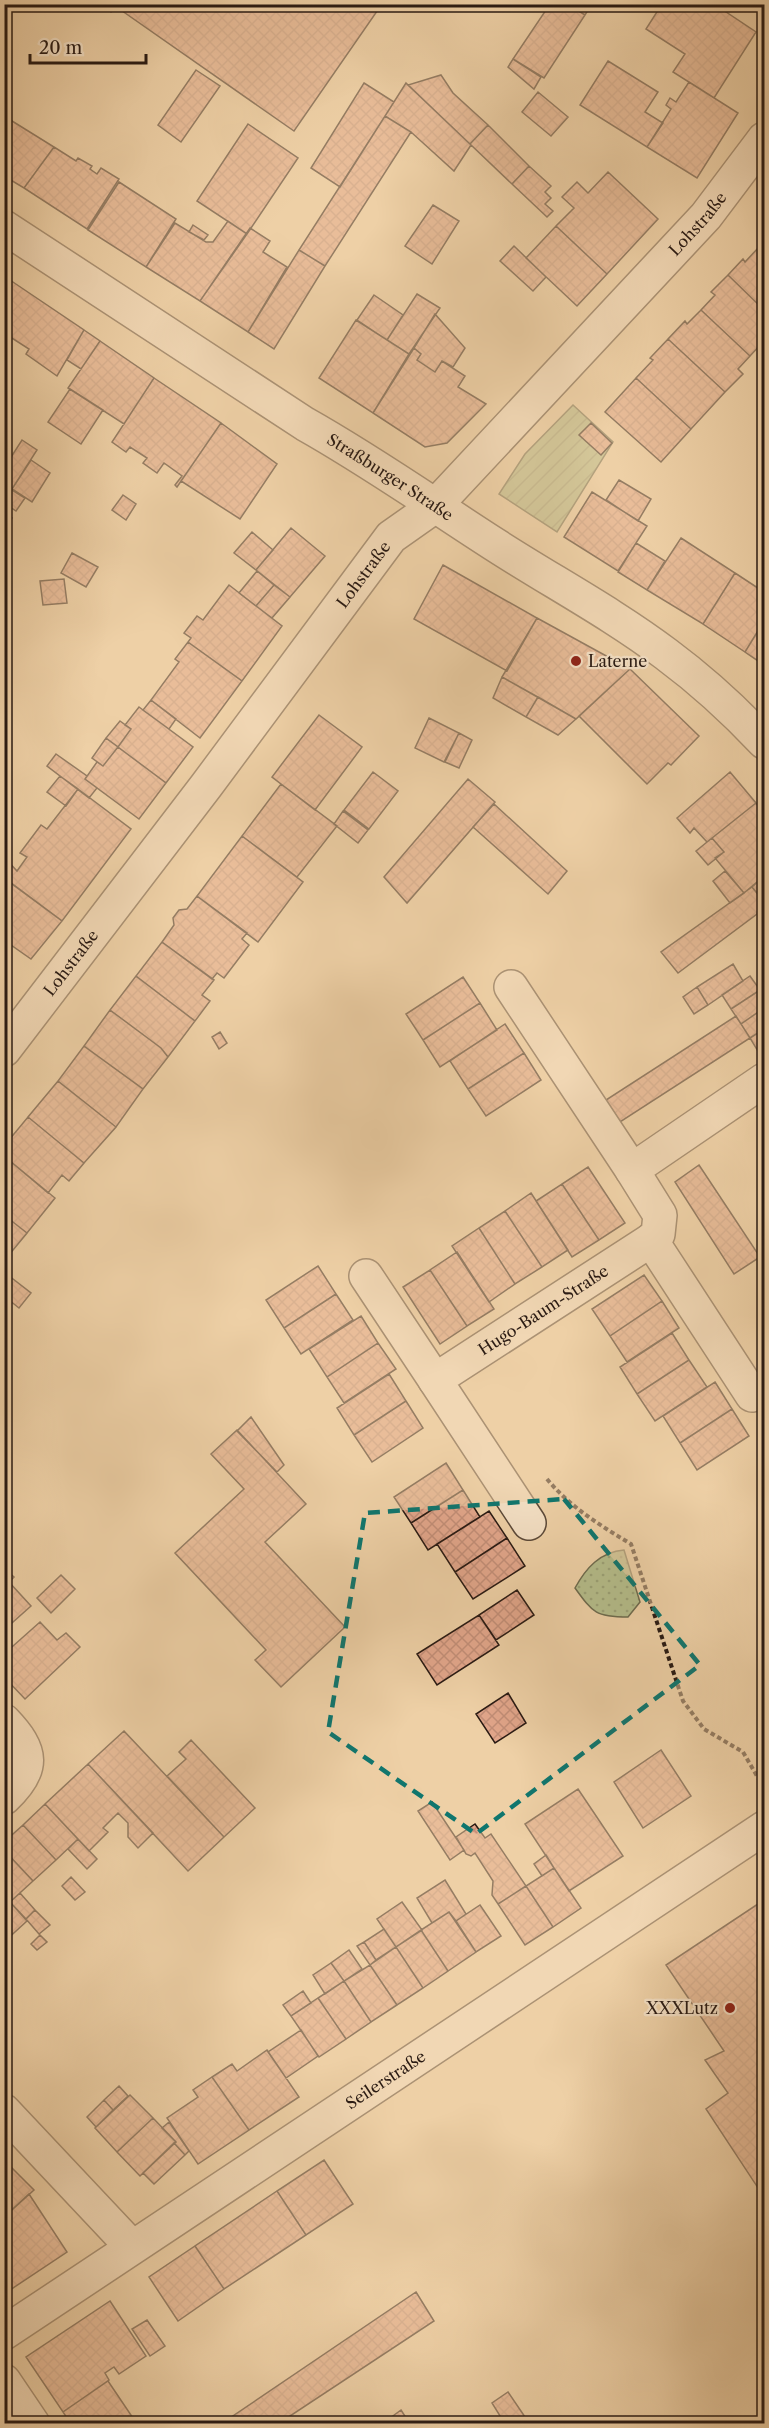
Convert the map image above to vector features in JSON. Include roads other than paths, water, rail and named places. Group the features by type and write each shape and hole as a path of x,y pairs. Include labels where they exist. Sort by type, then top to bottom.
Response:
{"street":[{"name":"Lohstraße","path":"4,1050 206,786 391,537 435,506 706,216 765,139"},
{"name":"Straßburger Straße","path":"4,227 435,506 619,621 758,724"},
{"path":"511,987 660,1215 658,1234 651,1240 752,1395"},
{"path":"632,1170 765,1080"},
{"name":"Hugo-Baum-Straße","path":"435,1380 651,1240"},
{"path":"366,1276 529,1523"},
{"path":"4,1721 23,1745 28,1758 26,1771 4,1798"},
{"name":"Seilerstraße","path":"4,2332 765,1828"},
{"path":"4,2111 132,2247"},
{"path":"4,2381 33,2424"}],"place":[{"name":"Laterne","path":"576,661"},
{"name":"XXXLutz","path":"730,2008"}]}
